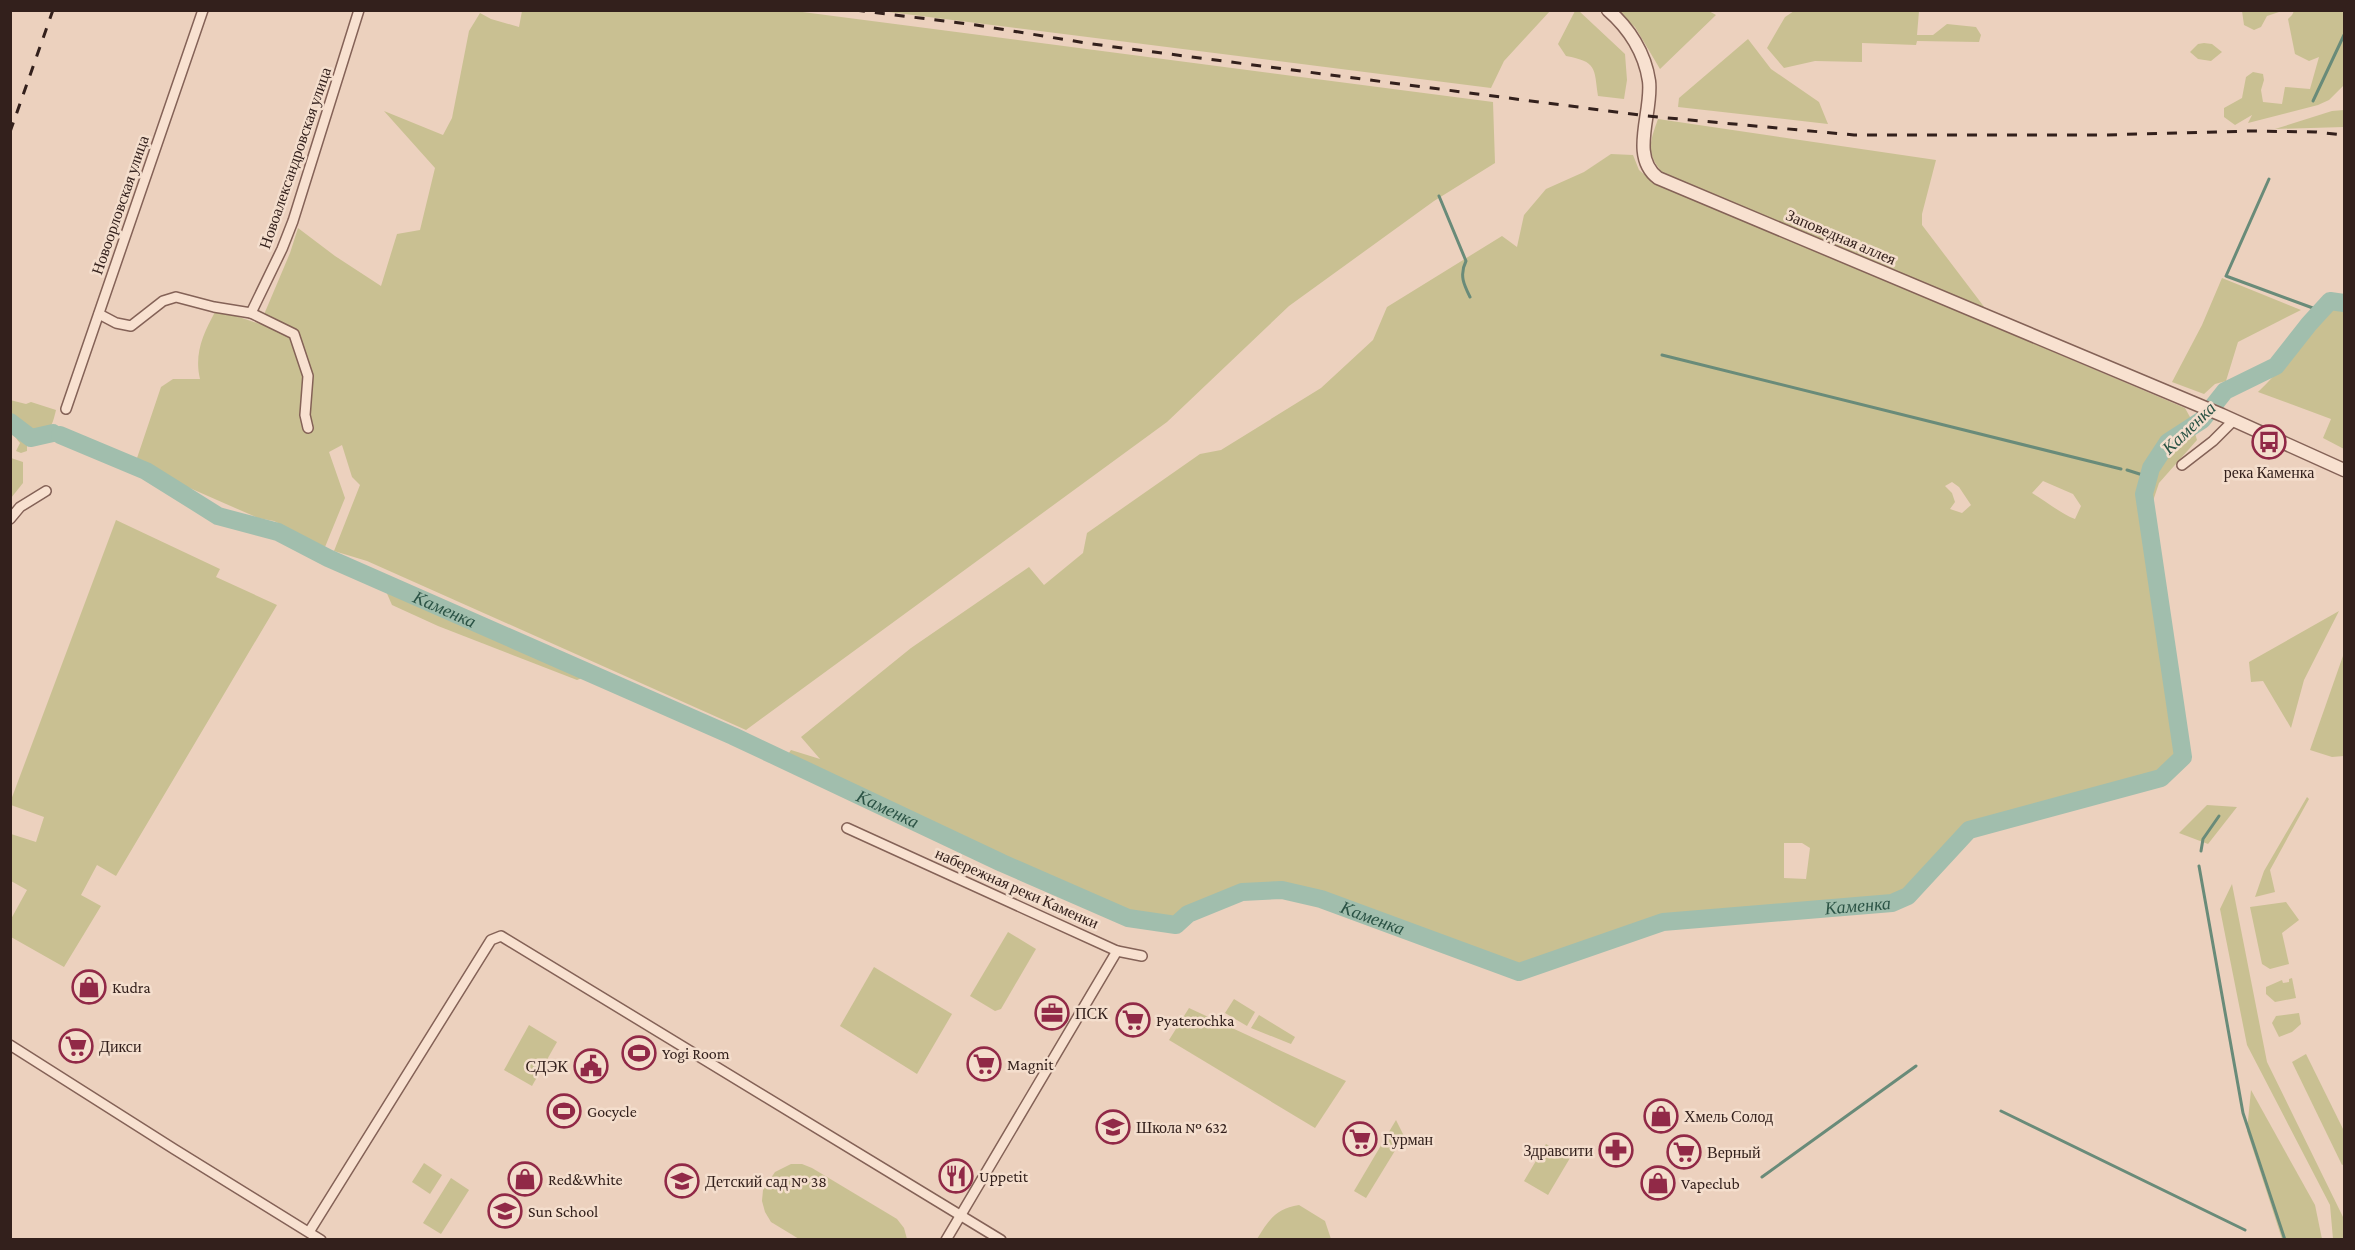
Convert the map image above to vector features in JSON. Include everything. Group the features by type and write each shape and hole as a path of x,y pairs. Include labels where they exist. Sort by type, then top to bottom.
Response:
{"street":[{"name":"Новоорловская улица","path":"66,409 203,10"},
{"name":"Новоалександровская улица","path":"252,313 282,249 292,221 359,10"},
{"name":"Заповедная аллея","path":"1608,10 1629,31 1640,51 1649,81 1643,150 1650,172 1658,178 2228,417"},
{"path":"99,314 116,323 131,326 163,301 176,297 214,307 252,313 294,334 308,376 305,415 308,428"},
{"path":"2182,465 2213,441 2228,417 2344,470"},
{"path":"10,519 20,507 46,490"},
{"name":"набережная реки Каменки","path":"847,828 1117,951 1142,956"},
{"path":"309,1232 491,940 501,936 1001,1239"},
{"path":"946,1239 1117,951"},
{"path":"10,1044 174,1149 321,1239"}],"shaded area":[{"path":"1550,10 1504,61 1491,88 881,11"},
{"path":"1707,10 1716,15 1660,69 1635,27 1615,11"},
{"path":"2242,10 2282,11 2267,16 2261,27 2254,30 2244,25"},
{"path":"522,11 795,11 1493,102 1495,163 1434,201 1289,306 1167,422 746,730 367,561 334,551 360,485 352,477 342,445 329,452 345,498 325,547 274,521 258,518 135,464 161,387 173,379 200,379 198,361 201,344 215,312 221,311 260,324 298,228 381,286 397,234 420,230 435,168 384,111 443,135 452,118 469,31 480,13 491,19 519,27"},
{"path":"1575,11 1579,11 1625,54 1627,80 1624,99 1598,96 1592,67 1584,61 1566,56 1558,44"},
{"path":"1794,11 1919,11 1917,35 1933,35 1947,24 1976,27 1981,35 1979,42 1917,41 1916,45 1862,43 1862,62 1815,61 1784,68 1767,48 1785,17"},
{"path":"2294,11 2344,11 2344,85 2329,100 2318,105 2248,123 2252,115 2235,125 2224,117 2224,108 2242,98 2246,77 2253,72 2263,74 2261,90 2263,102 2282,104 2285,87 2310,89 2319,57 2309,61 2295,54 2288,19"},
{"path":"1748,39 1771,69 1819,102 1828,124 1678,107 1679,98"},
{"path":"2198,44 2212,44 2222,52 2211,61 2198,59 2190,52"},
{"path":"2344,110 2344,127 2275,129 2332,111"},
{"path":"1658,119 1936,160 1922,214 1922,225 1985,308 1663,173 1651,153 1651,141"},
{"path":"1611,154 1633,155 1639,170 1652,181 2185,408 2197,440 2159,483 2151,507 2184,755 2159,772 1966,824 1896,898 1663,916 1523,969 1351,905 1281,883 1242,892 1188,914 1176,925 1128,918 1002,863 783,761 791,750 820,759 801,737 911,648 1029,567 1044,585 1083,553 1087,533 1200,454 1221,450 1321,388 1373,340 1387,307 1502,236 1517,247 1524,215 1546,189 1584,172","holes":["2043,481 2073,494 2081,506 2075,519 2032,493","1952,482 1959,487 1971,505 1962,513 1950,509 1955,502 1952,493 1945,486","1784,843 1802,843 1810,848 1806,879 1784,878"]},
{"path":"2222,278 2301,310 2238,342 2226,381 2215,384 2204,394 2172,382 2202,325"},
{"path":"2333,309 2344,311 2344,449 2323,438 2331,419 2258,392"},
{"path":"10,400 26,404 31,402 56,410 50,428 40,434 38,445 27,446 27,451 21,453 16,451 20,443 13,433"},
{"path":"11,458 23,462 23,483 11,498"},
{"path":"116,520 220,569 216,577 277,605 116,876 97,865 81,895 101,906 64,967 11,937 11,919 27,890 11,881 11,834 36,842 44,817 11,805 11,800"},
{"path":"381,580 592,674 577,680 438,626 392,605"},
{"path":"2339,611 2304,680 2291,728 2263,681 2251,682 2249,662"},
{"path":"2344,653 2344,756 2332,757 2310,750"},
{"path":"2307,797 2309,799 2270,870 2275,892 2255,897 2264,871"},
{"path":"2207,805 2237,807 2208,844 2179,833"},
{"path":"2232,884 2267,1062 2344,1219 2344,1239 2333,1239 2330,1205 2247,1045 2220,909"},
{"path":"2286,902 2299,920 2282,933 2289,964 2270,969 2262,964 2250,907"},
{"path":"1008,932 1036,949 1001,1009 995,1011 970,996"},
{"path":"874,967 952,1014 917,1074 840,1026"},
{"path":"2292,978 2296,998 2275,1002 2266,994 2266,987 2282,980 2283,983 2289,982"},
{"path":"1234,999 1255,1012 1247,1026 1225,1013"},
{"path":"1189,1008 1346,1081 1315,1128 1169,1040"},
{"path":"2299,1013 2301,1024 2292,1032 2279,1037 2272,1023 2276,1016"},
{"path":"1259,1015 1295,1037 1291,1044 1251,1028"},
{"path":"529,1025 557,1042 532,1086 504,1070"},
{"path":"2306,1054 2344,1131 2344,1164 2342,1165 2292,1062"},
{"path":"2251,1090 2315,1205 2322,1239 2282,1239 2247,1131"},
{"path":"1396,1120 1404,1136 1366,1198 1354,1191"},
{"path":"1546,1144 1570,1158 1548,1195 1524,1181"},
{"path":"424,1163 442,1175 430,1194 412,1182"},
{"path":"791,1164 802,1164 812,1168 897,1219 904,1228 907,1239 799,1239 771,1222 762,1201 763,1190 775,1172"},
{"path":"451,1178 469,1190 441,1234 423,1223"},
{"path":"1299,1205 1325,1221 1331,1239 1257,1239 1274,1216 1284,1209"}],"waterway":[{"path":"2313,101 2344,35"},
{"path":"2269,179 2226,276 2321,311"},
{"path":"1439,196 1466,261 1463,275 1470,297"},
{"name":"Каменка","path":"60,435 146,471 218,516 278,532 328,558 733,736 1002,863 1128,918 1176,925 1188,914 1242,892 1282,890 1321,899 1519,972 1663,922 1892,903 1908,896 1969,830 2161,778 2183,757 2144,494 2151,468 2168,442 2202,420 2225,391 2276,366 2330,301 2344,303"},
{"path":"1662,355 2121,469"},
{"name":"Каменка","path":"10,422 31,438 53,433"},
{"path":"2127,470 2149,477"},
{"path":"2201,851 2203,839 2219,816"},
{"path":"2199,866 2243,1113 2285,1240"},
{"path":"1762,1177 1916,1066"},
{"path":"2001,1111 2245,1230"}],"railway":[{"path":"10,132 53,10"},
{"path":"855,10 976,25 1092,44 1647,116 1854,135 2104,135 2251,131 2344,135"}],"place":[{"name":"река Каменка","path":"2269,442"},
{"name":"Kudra","path":"89,987"},
{"name":"ПСК","path":"1052,1013"},
{"name":"Pyaterochka","path":"1133,1020"},
{"name":"Дикси","path":"76,1046"},
{"name":"Yogi Room","path":"639,1053"},
{"name":"Magnit","path":"984,1064"},
{"name":"СДЭК","path":"591,1066"},
{"name":"Gocycle","path":"564,1111"},
{"name":"Хмель Солод","path":"1661,1116"},
{"name":"Школа № 632","path":"1113,1127"},
{"name":"Гурман","path":"1360,1139"},
{"name":"Здравсити","path":"1616,1150"},
{"name":"Верный","path":"1684,1152"},
{"name":"Uppetit","path":"956,1176"},
{"name":"Red&White","path":"525,1179"},
{"name":"Детский сад № 38","path":"682,1181"},
{"name":"Vapeclub","path":"1658,1183"},
{"name":"Sun School","path":"505,1211"}]}
